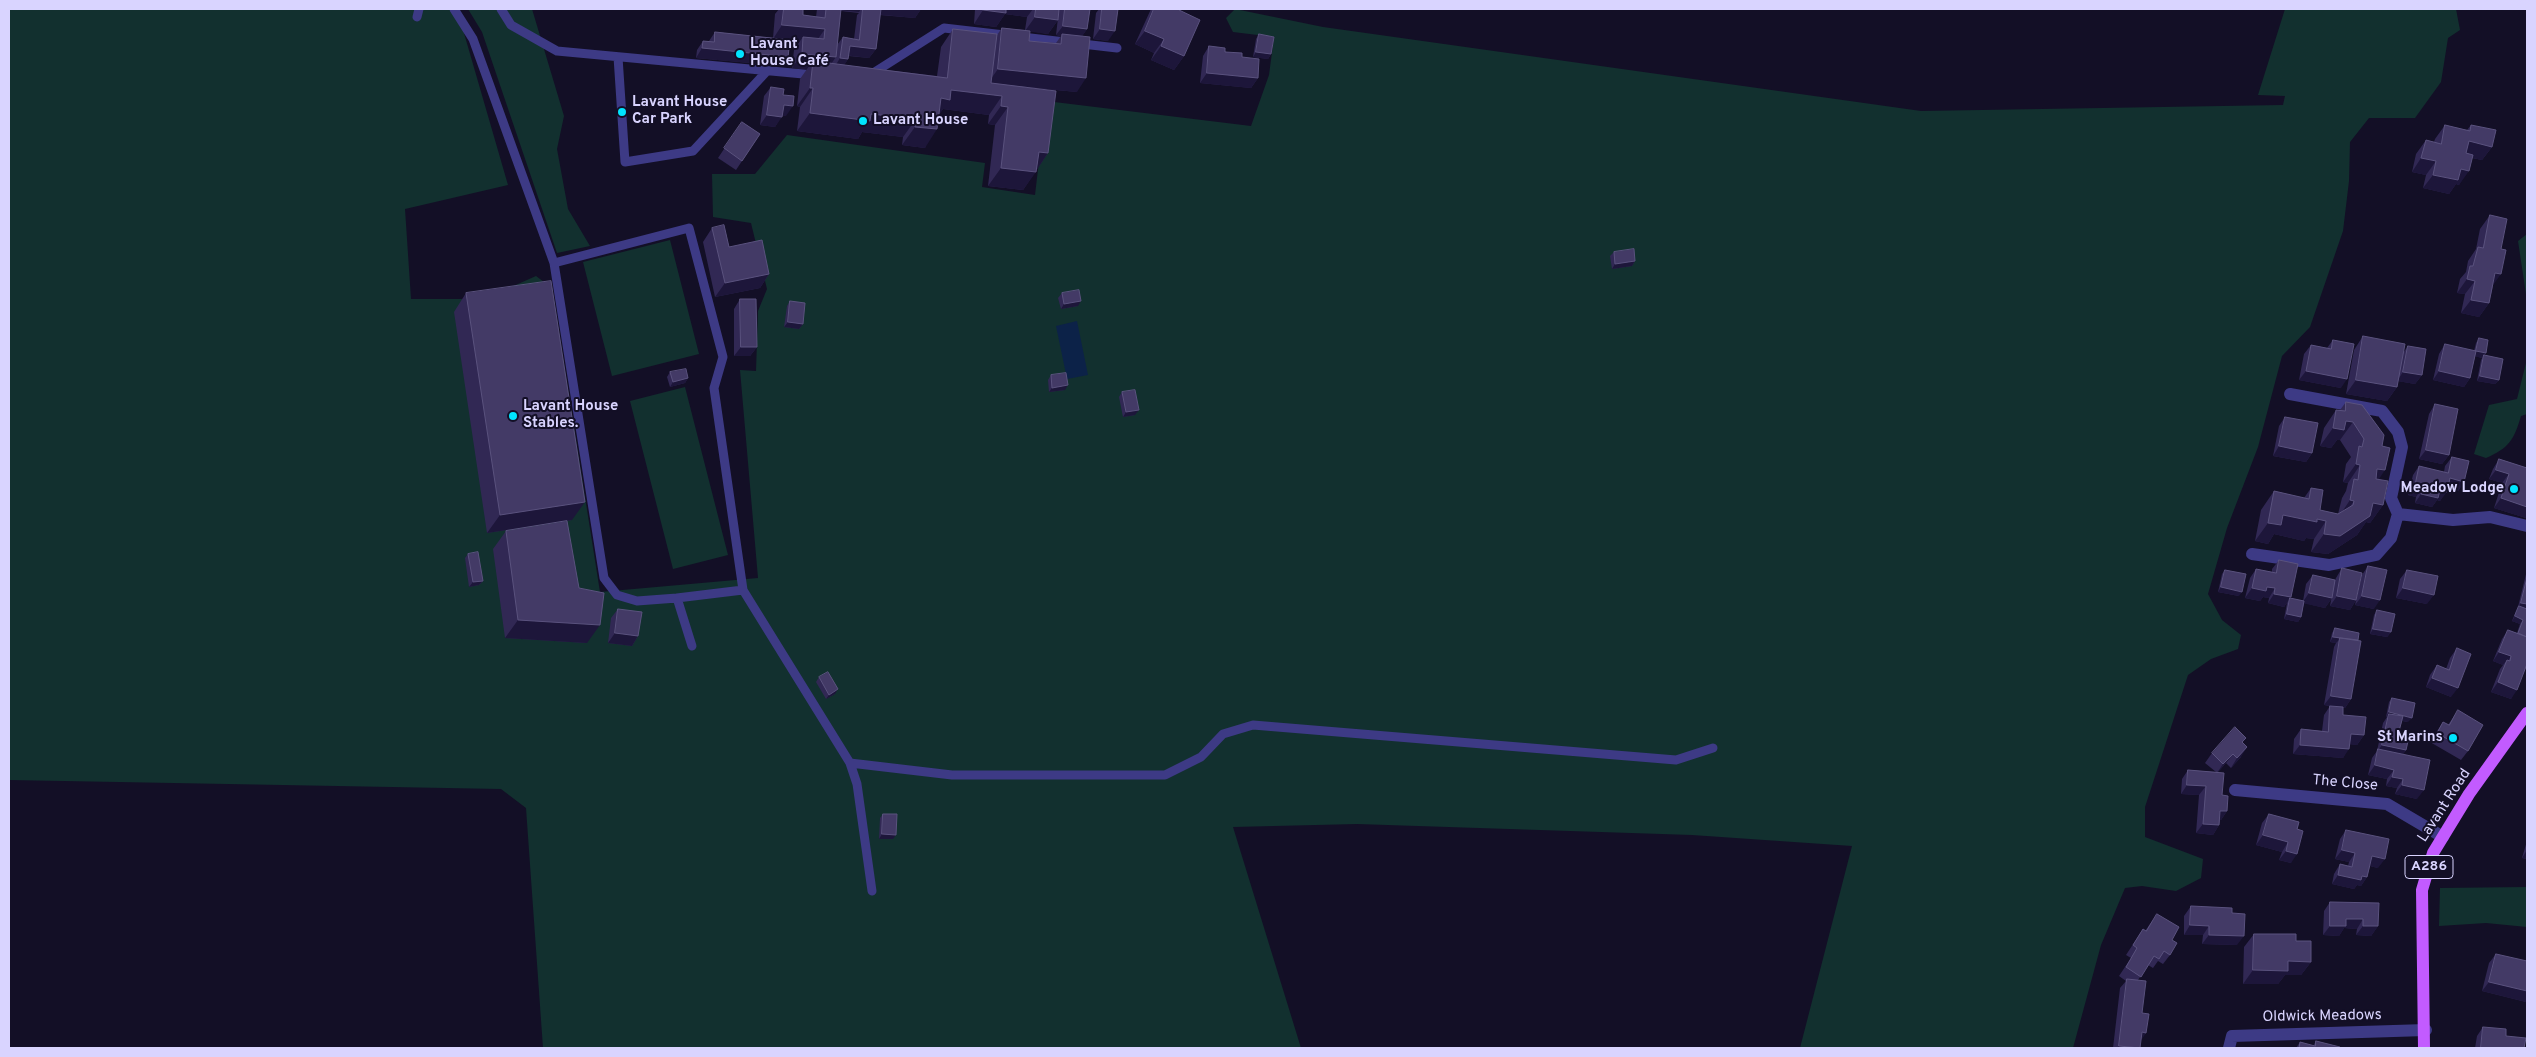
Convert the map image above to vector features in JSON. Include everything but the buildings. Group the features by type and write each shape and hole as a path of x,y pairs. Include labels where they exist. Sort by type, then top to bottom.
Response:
{"main road":[{"name":"Lavant Road","path":"2424,1048 2426,1030 2422,890 2433,853 2470,794 2527,714"}],"street":[{"path":"2252,554 2329,565 2376,555 2391,538 2398,514 2391,498 2402,447 2398,432 2382,411 2290,394"},
{"path":"2398,514 2453,520 2490,517 2527,526"},
{"name":"The Close","path":"2235,790 2387,804 2443,837"},
{"name":"Oldwick Meadows","path":"2229,1048 2232,1036 2426,1030"}],"lane":[{"path":"454,9 473,39 554,263 604,578 616,595 637,601 743,590"},
{"path":"501,9 511,25 557,51 824,76"},
{"path":"863,80 944,28 1117,48"},
{"path":"618,57 625,162 693,151 767,71"},
{"path":"554,263 689,228 723,357 714,388 743,590 850,763 858,784 872,891"},
{"path":"677,598 692,646"},
{"path":"850,763 952,774 1165,775 1202,757 1222,734 1253,725 1676,760 1713,748"}],"green space":[{"path":"9,9 457,9 508,185 405,209 411,299 484,299 536,276 552,288 600,592 758,578 740,370 756,371 758,311 767,289 751,223 713,217 712,174 755,174 787,135 985,163 982,187 1035,195 1046,101 1251,126 1269,75 1274,37 1233,32 1226,18 1235,9 1323,27 1921,111 2283,105 2285,96 2258,95 2285,9 2456,9 2460,30 2448,38 2441,82 2415,118 2369,118 2350,142 2349,181 2343,231 2310,327 2282,356 2258,447 2227,528 2208,594 2222,620 2241,635 2238,649 2211,659 2188,675 2145,807 2145,837 2203,859 2201,878 2176,891 2142,886 2125,888 2101,945 2073,1048 1800,1048 1852,846 1692,835 1357,824 1233,827 1301,1048 543,1048 526,808 501,789 9,780"},
{"path":"468,9 532,9 564,116 557,149 568,209 590,246 557,253 482,32"},
{"path":"2527,234 2527,301 2518,241"},
{"path":"670,240 699,354 612,376 583,262"},
{"path":"2527,359 2527,414 2521,416 2510,442 2500,451 2486,458 2474,454 2489,405 2517,399"},
{"path":"685,387 728,555 673,569 630,401"},
{"path":"2527,887 2527,927 2486,923 2439,926 2440,888"}],"water":[{"path":"1077,321 1088,375 1067,379 1056,326"}],"place":[{"name":"Lavant House Café","path":"740,54"},
{"name":"Lavant House Car Park","path":"622,112"},
{"name":"Lavant House","path":"863,121"},
{"name":"Lavant House Stables.","path":"513,416"},
{"name":"Meadow Lodge","path":"2514,489"},
{"name":"St Marins","path":"2453,738"}]}
